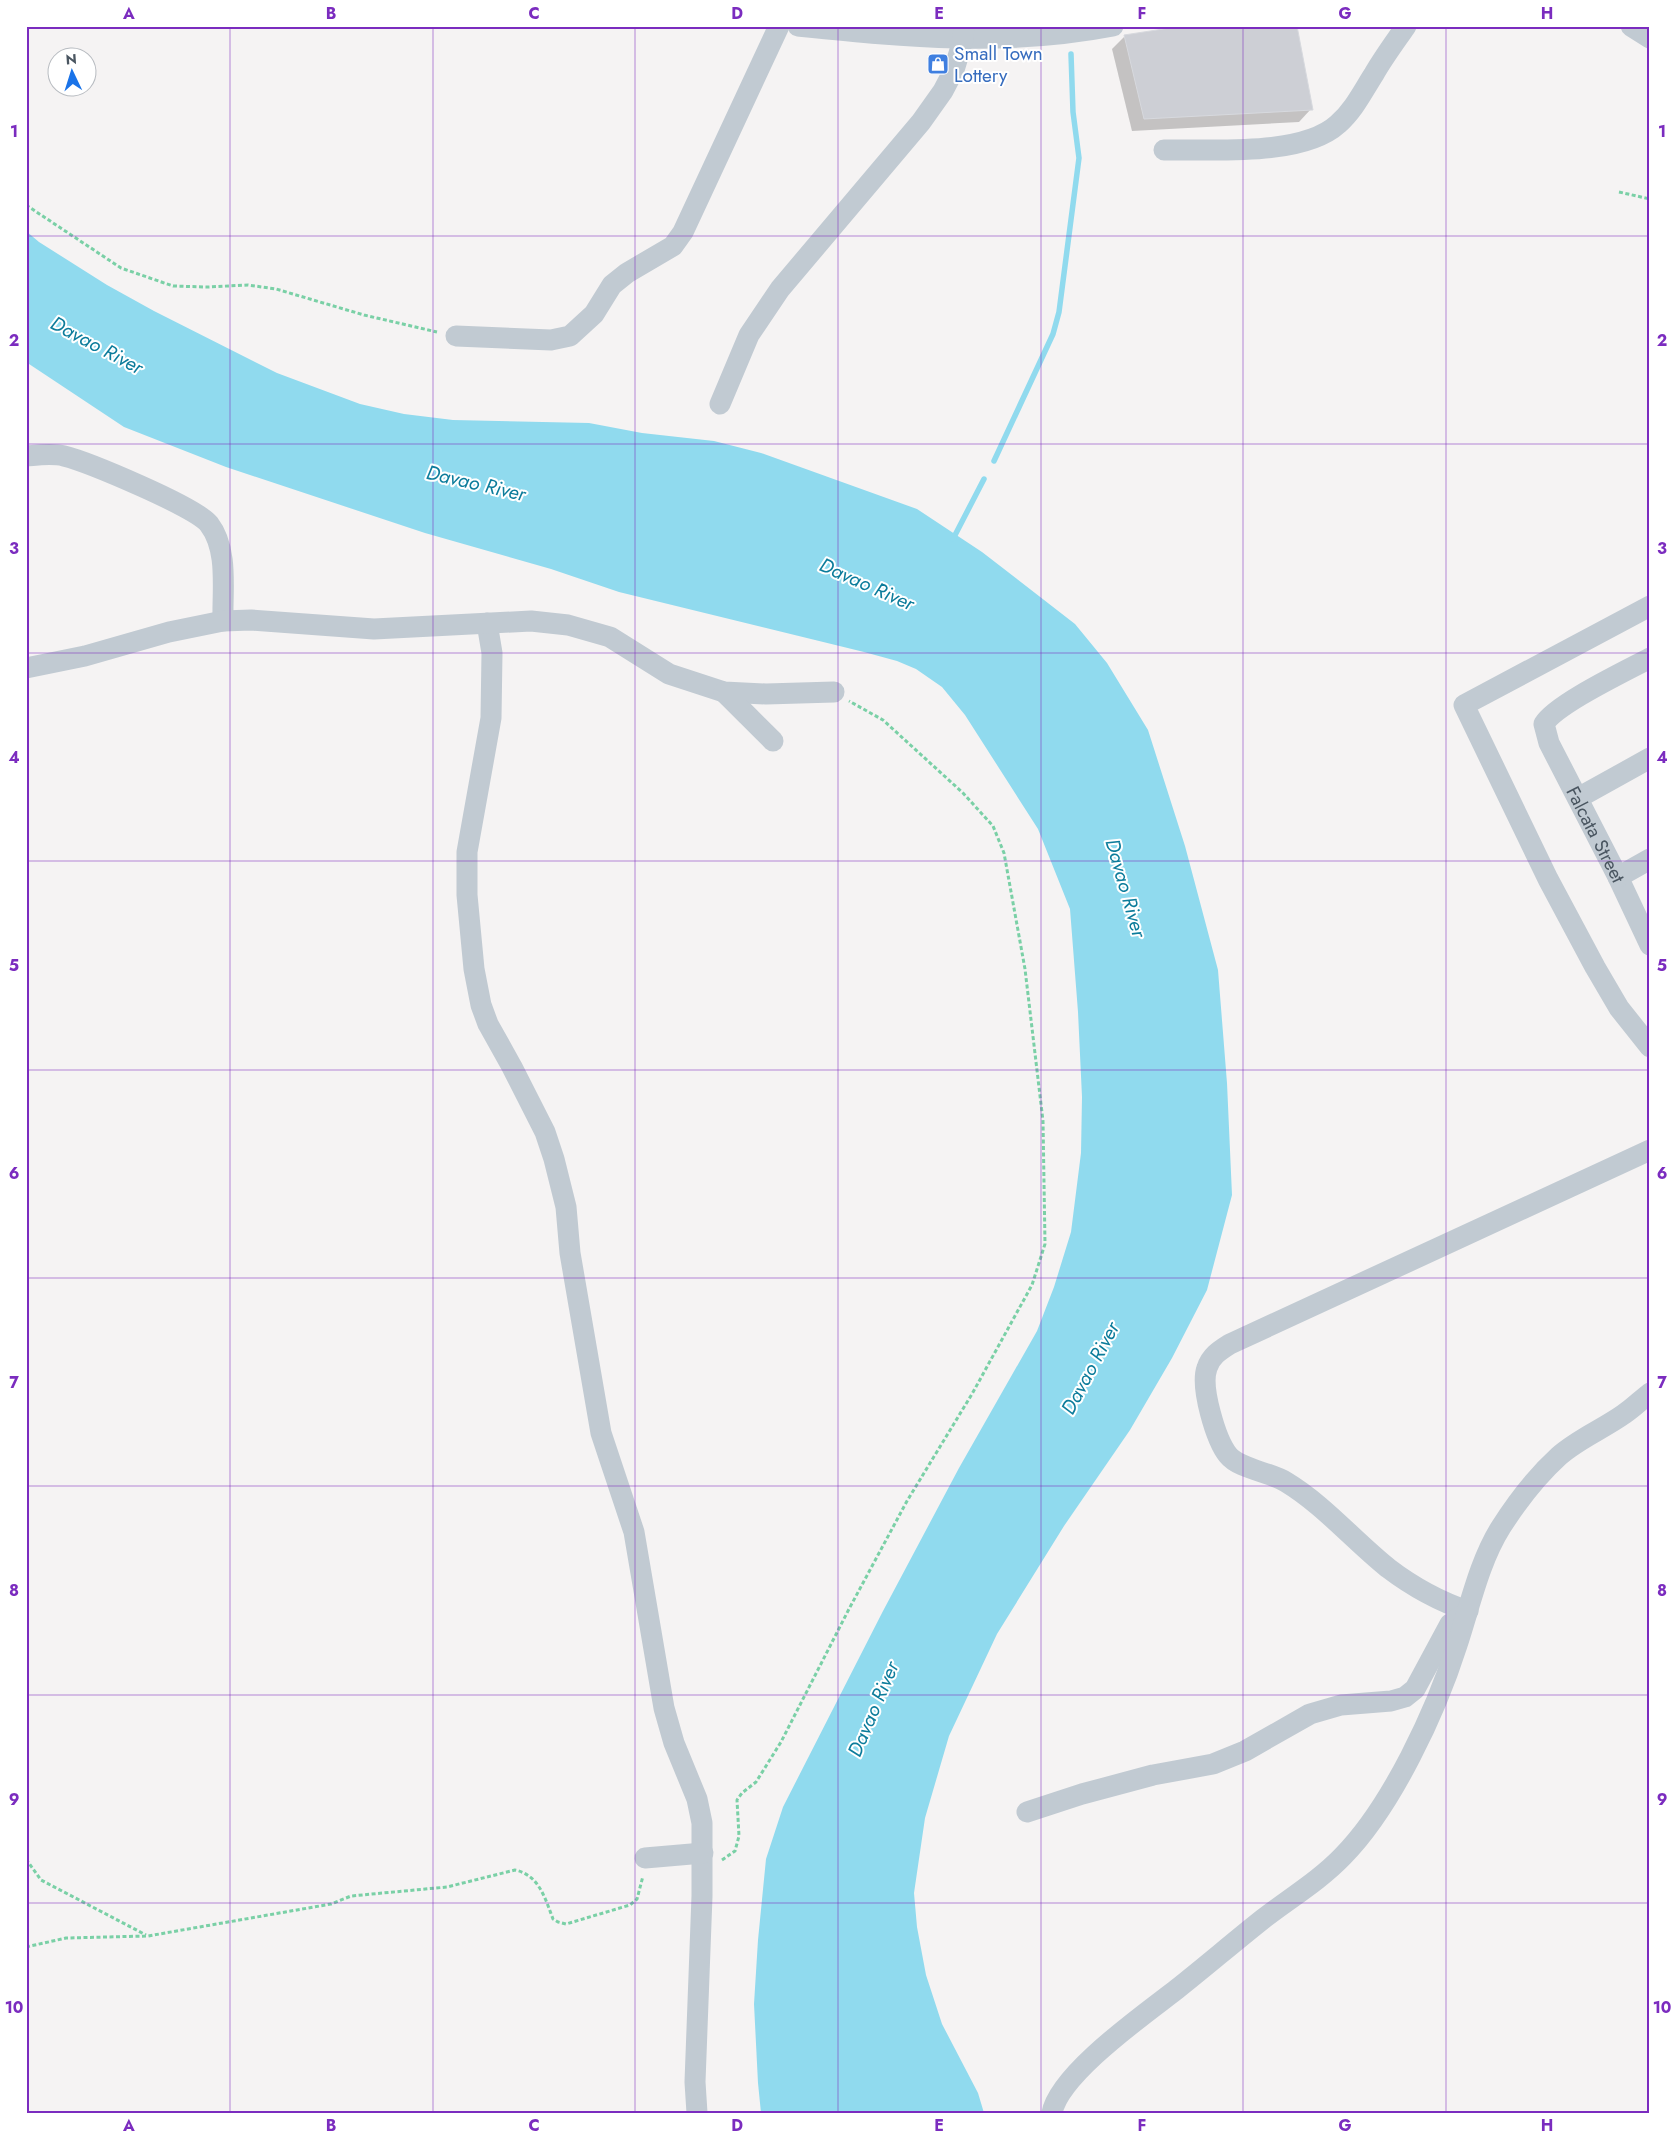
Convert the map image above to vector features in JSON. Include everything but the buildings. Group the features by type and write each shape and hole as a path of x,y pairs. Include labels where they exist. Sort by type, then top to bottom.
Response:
{"street":[{"path":"456,336 551,340 570,336 594,314 612,285 627,273 674,246 683,232 779,26"},
{"path":"798,26 907,37 963,33 1053,35 1113,26"},
{"path":"1164,150 1258,149 1299,143 1317,137 1337,125 1361,97 1406,26"},
{"path":"1631,26 1650,38"},
{"path":"720,404 749,335 780,289 921,122 954,70 963,33"},
{"path":"26,456 51,454 71,458 136,484 193,511 209,523 219,542 222,564 223,621"},
{"path":"1650,606 1464,705 1548,879 1595,968 1619,1008 1650,1047"},
{"path":"26,668 85,656 169,632 223,621 251,620 374,629 531,621 568,625 610,637 669,674 693,684 724,692 766,694 834,692"},
{"path":"487,623 492,653 491,718 468,852 467,895 477,988 488,1024 545,1132 554,1159 566,1207 570,1253 601,1433 634,1532 664,1708 674,1742 697,1799 702,1823 695,2082 697,2113"},
{"name":"Falcata Street","path":"1650,658 1563,706 1549,716 1544,724 1549,743 1618,877 1650,945"},
{"path":"724,692 773,741"},
{"path":"1578,798 1650,758"},
{"path":"1618,877 1650,859"},
{"path":"1468,1612 1438,1600 1387,1567 1305,1493 1279,1478 1240,1465 1229,1457 1221,1444 1212,1416 1206,1389 1206,1369 1214,1354 1230,1344 1650,1150"},
{"path":"1052,2113 1053,2104 1074,2074 1141,2017 1250,1930 1313,1883 1344,1856 1375,1816 1423,1730 1444,1685 1487,1554 1496,1537 1530,1486 1560,1456 1625,1414 1650,1393"},
{"path":"1027,1812 1082,1794 1154,1775 1213,1764 1245,1752 1310,1714 1341,1705 1391,1701 1405,1697 1415,1690 1450,1624 1468,1612"},
{"path":"645,1858 702,1860"}],"path":[{"path":"1619,192 1650,198"},
{"path":"26,205 121,268 173,286 248,285 276,289 413,328 456,336"},
{"path":"702,1860 727,1858 735,1851 739,1836 737,1800 742,1793 756,1782 781,1742 907,1501 972,1394 1028,1294 1044,1244 1043,1121 1025,969 1004,853 993,826 963,793 883,720 834,692"},
{"path":"26,1947 66,1938 148,1936 331,1904 351,1896 447,1887 515,1870 526,1872 535,1880 553,1919 566,1924 630,1905 637,1898 641,1890 645,1858"},
{"path":"26,1859 41,1880 148,1936"}],"water":[{"name":"Davao River","path":"26,231 39,242 107,285 154,311 277,373 360,404 404,414 453,420 589,423 642,433 714,441 761,453 917,509 982,552 1075,624 1107,663 1148,730 1185,846 1218,970 1227,1083 1232,1195 1207,1290 1172,1358 1130,1430 1064,1526 997,1634 949,1736 925,1818 914,1893 917,1927 926,1975 942,2024 978,2093 984,2113 761,2113 754,2004 766,1859 783,1807 883,1611 959,1468 1037,1331 1054,1287 1071,1232 1081,1153 1082,1097 1070,909 1038,829 965,715 942,687 916,669 897,661 864,652 619,592 551,569 425,533 226,467 124,427 26,362"}],"waterway":[{"path":"994,461 1053,334 1059,312 1079,158 1073,112 1071,54"},
{"path":"953,539 984,479"}],"place":[{"name":"Small Town Lottery","path":"938,64"}]}
